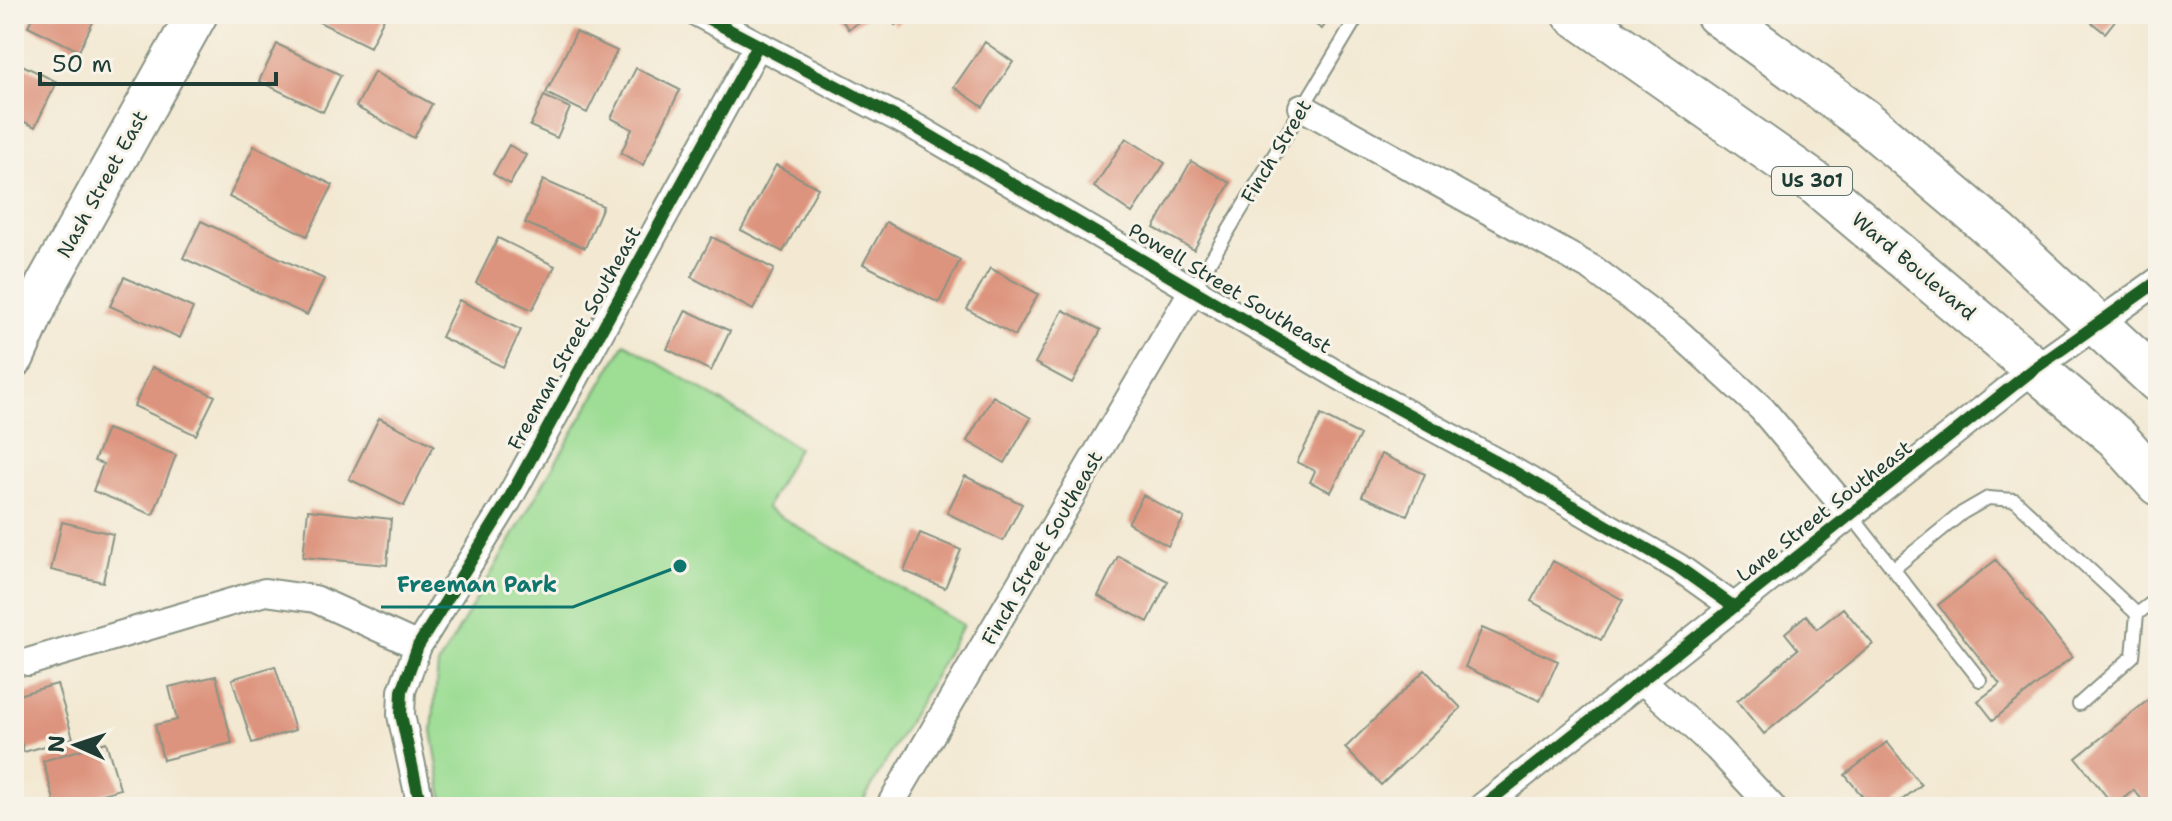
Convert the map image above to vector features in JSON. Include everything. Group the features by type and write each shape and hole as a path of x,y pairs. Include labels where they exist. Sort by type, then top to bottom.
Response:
{"highway":[{"name":"Ward Boulevard","path":"1574,14 1815,183 2117,438 2158,484"},
{"path":"1717,14 1864,120 1998,233 2158,381"}],"main road":[{"name":"Nash Street East","path":"14,357 46,285 197,14"}],"street":[{"name":"Powell Street Southeast","path":"699,14 917,128 1362,389 1641,545 1734,607"},
{"name":"Freeman Street Southeast","path":"421,807 401,715 402,691 418,646 506,504 758,45"},
{"path":"1302,107 1593,269 1680,334 1762,409 1851,515"},
{"name":"Lane Street Southeast","path":"1482,807 2034,369 2158,281"},
{"name":"Finch Street Southeast","path":"889,807 1194,288"},
{"path":"28,662 265,592 315,599 418,646"},
{"path":"1643,681 1717,748 1772,807"}],"lane":[{"name":"Finch Street","path":"1194,288 1359,14"},
{"path":"1893,569 1988,498 2015,500 2137,614"},
{"path":"1851,515 1980,680"},
{"path":"2079,704 2133,656 2137,614 2158,598"}],"green space":[{"path":"625,343 798,448 766,508 963,625 860,807 444,807 432,730 438,665"}],"building":[{"path":"34,14 97,14 79,51 28,26"},
{"path":"313,14 386,14 370,47 311,18"},
{"path":"838,14 871,14 848,29"},
{"path":"888,14 912,14 895,25"},
{"path":"1300,14 1332,14 1322,29"},
{"path":"2081,14 2120,14 2105,33"},
{"path":"576,32 617,51 587,113 546,93"},
{"path":"985,42 1013,62 983,107 954,87"},
{"path":"277,44 341,75 323,112 259,81"},
{"path":"14,61 57,82 35,127 14,117"},
{"path":"636,68 680,90 643,165 621,153 632,129 611,118"},
{"path":"374,72 432,104 414,138 356,107"},
{"path":"544,96 570,108 557,138 530,126"},
{"path":"1126,138 1165,163 1132,213 1094,187"},
{"path":"509,145 526,155 510,184 493,174"},
{"path":"254,146 333,185 307,236 229,197"},
{"path":"1191,161 1230,183 1194,250 1154,228"},
{"path":"776,165 818,188 783,252 741,230"},
{"path":"543,180 603,206 585,248 525,223"},
{"path":"201,221 324,279 307,315 183,258"},
{"path":"886,222 960,260 939,303 863,264"},
{"path":"712,237 774,269 753,310 691,277"},
{"path":"498,238 555,266 532,310 476,283"},
{"path":"990,268 1038,294 1015,336 967,309"},
{"path":"124,277 193,308 180,338 110,306"},
{"path":"459,300 521,330 503,367 441,337"},
{"path":"686,310 730,331 711,371 667,349"},
{"path":"1063,310 1101,330 1072,383 1035,363"},
{"path":"152,367 215,396 196,435 134,406"},
{"path":"993,396 1031,418 1005,463 967,441"},
{"path":"1321,415 1360,435 1331,492 1310,482 1315,471 1297,462"},
{"path":"379,418 434,445 404,506 349,479"},
{"path":"107,429 176,455 153,515 93,491 103,464 94,461"},
{"path":"1381,454 1425,474 1407,515 1362,496"},
{"path":"965,476 1022,504 1003,541 947,513"},
{"path":"1143,495 1184,518 1168,546 1128,523"},
{"path":"308,510 391,519 387,565 303,557"},
{"path":"62,522 113,534 103,582 51,570"},
{"path":"920,533 961,550 945,588 904,571"},
{"path":"1118,556 1168,581 1148,622 1098,596"},
{"path":"1996,560 2072,657 1993,720 1978,701 2000,684 1938,605"},
{"path":"1553,561 1623,600 1601,640 1531,601"},
{"path":"1843,608 1873,644 1764,734 1737,701 1798,649 1785,633 1806,615 1817,629"},
{"path":"1482,628 1558,661 1540,701 1465,667"},
{"path":"275,666 295,730 252,743 232,679"},
{"path":"1425,670 1461,708 1381,785 1345,748"},
{"path":"216,676 232,743 163,760 155,725 177,720 169,687"},
{"path":"57,684 73,738 24,752 14,718 14,696"},
{"path":"2158,692 2158,807 2148,807 2134,790 2114,806 2076,758"},
{"path":"106,742 120,789 56,807 43,761"},
{"path":"1887,742 1921,785 1893,807 1871,807 1845,775"}],"cycle path":[{"path":"699,14 917,128 1362,389 1513,471 1678,567 1734,607"},
{"path":"421,807 401,715 402,691 418,646 506,504 758,45"},
{"path":"1482,807 2034,369 2158,281"}],"place":[{"name":"Freeman Park","path":"680,566"}]}
